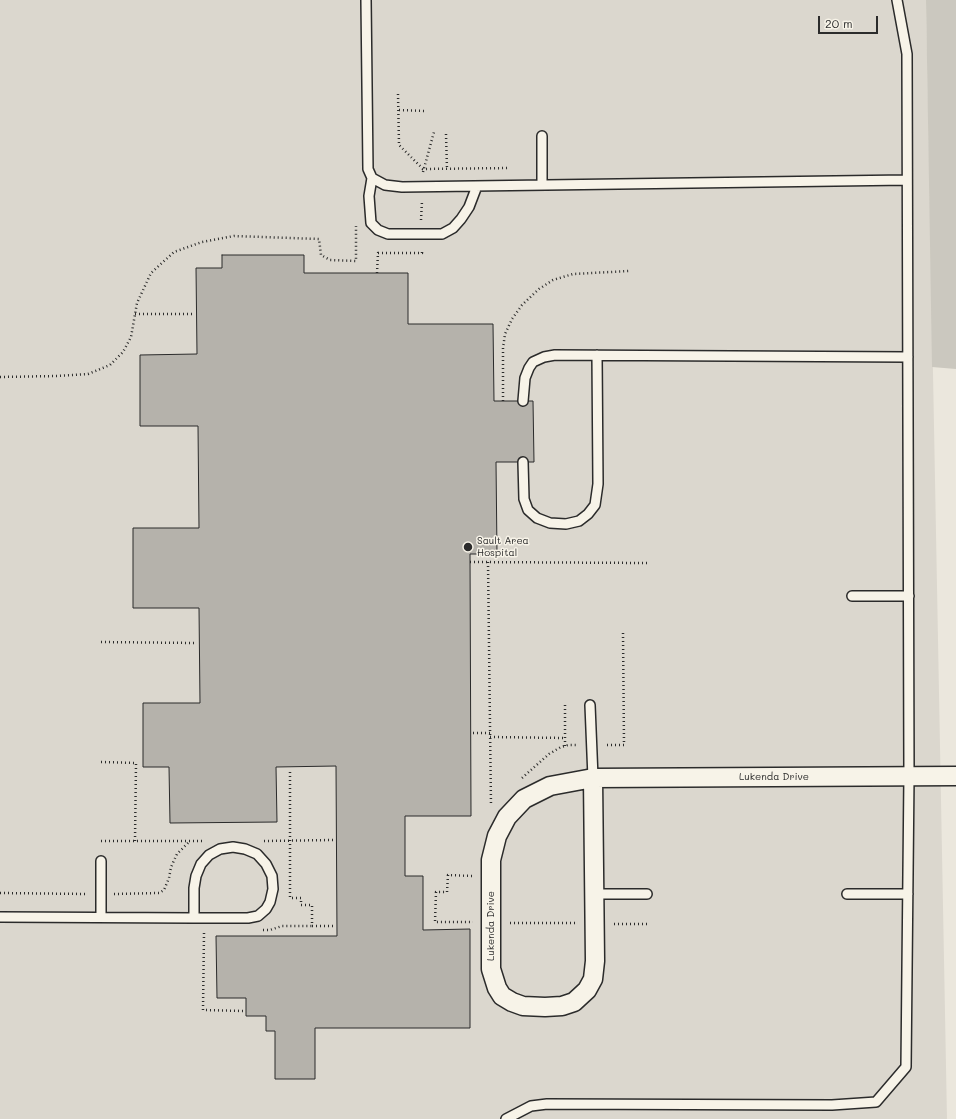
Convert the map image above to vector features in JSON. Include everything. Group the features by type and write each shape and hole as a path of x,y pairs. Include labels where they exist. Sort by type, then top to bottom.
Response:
{"street":[{"name":"Lukenda Drive","path":"593,778 595,961 593,979 587,990 574,1002 562,1006 523,1006 502,996 497,988 491,969 491,860 497,836 507,817 524,799 550,786 593,778 956,776"}],"lane":[{"path":"366,0 367,160 368,169 372,178 369,196 371,223 378,230 388,234 442,234 453,228 461,219 469,207 477,186"},
{"path":"506,1119 531,1106 547,1104 832,1105 876,1102 906,1067 909,776 907,54 897,0"},
{"path":"542,136 542,185"},
{"path":"372,178 385,185 422,186 907,180"},
{"path":"523,401 525,378 528,368 533,362 544,357 555,355 908,357"},
{"path":"523,462 524,499 528,510 537,518 550,523 566,524 578,521 588,514 595,505 598,484 597,355"},
{"path":"852,596 909,596"},
{"path":"590,705 593,778"},
{"path":"0,917 101,917 199,918 248,918 258,916 266,909 270,902 273,889 272,876 266,864 257,854 245,849 233,847 220,849 209,855 201,864 196,876 194,888 199,918"},
{"path":"101,861 101,917"},
{"path":"595,894 647,894"},
{"path":"847,894 908,894"}],"path":[{"path":"398,94 399,145 423,169 510,168"},
{"path":"399,110 426,111"},
{"path":"377,273 378,253 422,253 421,234 423,169 434,132"},
{"path":"446,134 447,169"},
{"path":"0,377 88,374 110,365 123,352 131,338 137,303 151,273 174,252 202,242 234,236 319,239 321,255 330,260 356,262 356,223 371,223"},
{"path":"503,401 502,348 505,334 512,319 522,305 539,289 553,280 573,274 629,271"},
{"path":"135,314 194,314"},
{"path":"470,562 647,563"},
{"path":"488,562 491,807 488,811"},
{"path":"101,642 195,643"},
{"path":"565,705 565,746"},
{"path":"473,733 565,738"},
{"path":"101,762 136,763 135,841"},
{"path":"290,772 290,898 301,898 301,905 312,905 312,926 334,926"},
{"path":"472,869 472,883"},
{"path":"472,876 448,875 447,892 436,892 436,922 647,924"},
{"path":"471,922 472,914"},
{"path":"199,918 204,1010 244,1011"}],"shaded area":[{"name":"Sault Area Hospital","path":"0,0 926,0 947,1119 0,1119"},
{"path":"926,0 956,0 956,369 932,367"}],"building":[{"path":"222,255 304,255 304,273 408,273 408,324 493,324 494,401 533,401 534,462 496,462 497,554 470,554 471,816 405,816 405,876 423,876 423,930 470,929 470,1028 315,1028 315,1079 275,1079 275,1031 266,1031 266,1016 246,1016 246,998 217,998 216,936 337,936 336,766 276,767 277,822 170,823 169,767 143,767 143,703 200,703 199,608 133,608 133,528 199,528 198,426 140,426 140,355 197,354 196,268 222,268"}],"place":[{"name":"Sault Area Hospital","path":"468,547"}]}
